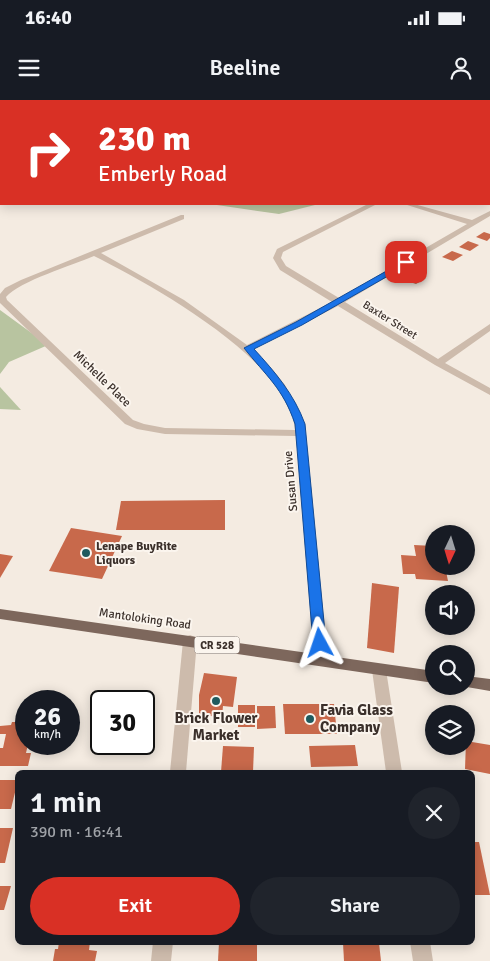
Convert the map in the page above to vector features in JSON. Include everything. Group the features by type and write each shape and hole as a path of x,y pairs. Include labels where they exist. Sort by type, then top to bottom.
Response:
{"main road":[{"name":"Mantoloking Road","path":"0,614 425,677"},
{"path":"475,684 490,686"}],"street":[{"name":"Baxter Street","path":"371,205 280,251 277,255 283,268 438,363 490,392"},
{"path":"410,205 473,223"},
{"path":"248,348 339,302 490,213"},
{"path":"95,253 182,217"},
{"name":"Michelle Place","path":"95,253 24,282 8,290 2,298 129,422 141,427 165,431 301,433"},
{"name":"Susan Drive","path":"95,253 163,290 248,348 274,376 294,405 301,433 322,660"},
{"path":"438,363 490,327"},
{"path":"178,770 190,641"},
{"path":"379,670 394,770"},
{"path":"161,961 163,945"},
{"path":"420,945 423,961"}],"green space":[{"path":"217,205 315,205 279,214"},
{"path":"0,310 48,345 9,362 0,374"},
{"path":"0,387 21,410 0,409"}],"building":[{"path":"484,232 490,234 490,238 487,241 476,237"},
{"path":"468,241 479,245 470,251 459,247"},
{"path":"452,251 463,255 453,261 442,257"},
{"path":"415,274 426,278 416,284 404,280"},
{"path":"225,500 225,530 116,530 121,501"},
{"name":"Lenape BuyRite Liquors","path":"71,528 122,536 102,579 49,571"},
{"path":"414,545 425,546 425,575 447,575 448,581 416,579 415,574 403,574 401,555 416,556"},
{"path":"0,554 13,556 0,578"},
{"path":"372,583 399,587 394,653 367,648"},
{"name":"Brick Flower Market","path":"204,673 237,677 233,707 223,706 222,717 199,715 199,695"},
{"name":"Favia Glass Company","path":"283,704 334,704 337,734 285,734"},
{"path":"238,705 255,705 255,727 238,727"},
{"path":"257,706 275,706 276,728 257,729"},
{"path":"12,722 15,722 15,755 31,755 28,766 0,766 0,748 3,748 6,734 0,734 0,726 11,725"},
{"path":"475,742 490,745 490,774 465,769 466,755 475,755"},
{"path":"355,745 358,766 311,767 309,746"},
{"path":"223,746 254,747 253,770 221,770"},
{"path":"0,780 15,780 15,792 11,809 0,809"},
{"path":"0,828 13,828 5,863 0,863"},
{"path":"475,842 479,842 490,895 475,895"},
{"path":"0,886 11,886 4,910 0,910"},
{"path":"59,945 90,945 89,950 97,951 95,961 53,961 55,949 58,949"},
{"path":"219,945 257,945 257,961 218,961"},
{"path":"343,945 379,945 381,961 344,961"}],"place":[{"name":"Lenape BuyRite Liquors","path":"86,553"},
{"name":"Brick Flower Market","path":"216,701"},
{"name":"Favia Glass Company","path":"310,719"}],"route":[{"path":"320,643 300,424 294,405 274,376 248,348 299,324 406,262"}]}
